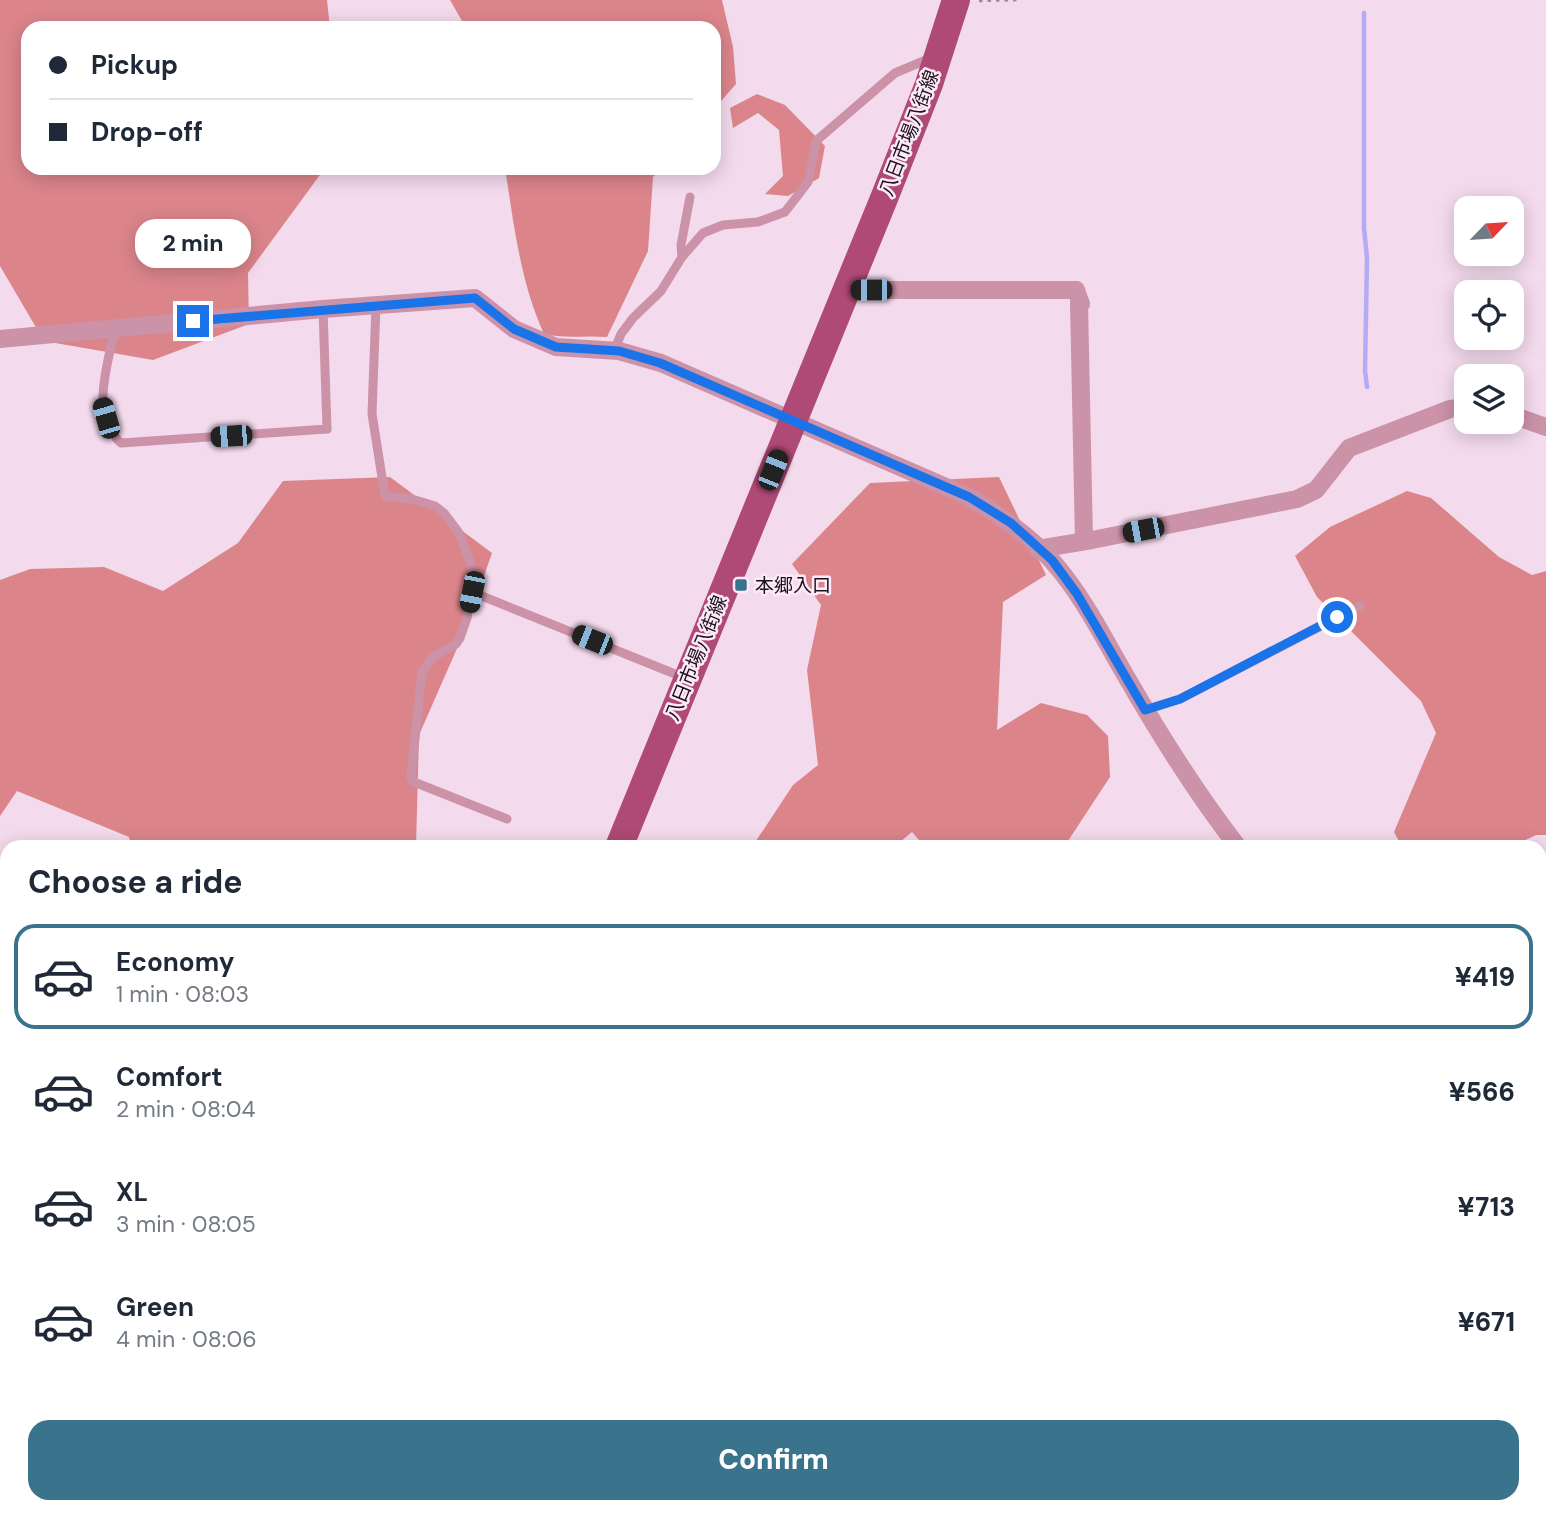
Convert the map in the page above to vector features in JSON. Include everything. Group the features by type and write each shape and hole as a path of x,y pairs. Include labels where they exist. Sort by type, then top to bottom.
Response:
{"main road":[{"name":"八日市場八街線","path":"622,840 890,184 956,1"}],"street":[{"path":"846,290 1076,290 1081,304 1079,303 1084,540"},
{"path":"0,339 323,309 475,298 514,329 556,347 614,351 660,363 969,497 1011,523 1052,560 1077,594 1173,758 1232,840"},
{"path":"1038,549 1297,499 1316,489 1349,448 1454,408"},
{"path":"1524,419 1546,427"}],"lane":[{"path":"614,351 627,326 661,291 682,257 703,233 723,225 758,222 785,212 808,182 816,141 895,73 938,55"},
{"path":"682,257 681,244 690,197"},
{"path":"376,305 372,414 385,496 412,499 435,506 444,513 458,533 472,567 472,592 460,638 456,644 433,657 422,672 411,777 414,782 507,819"},
{"path":"115,328 102,401 111,434 121,443 327,429 323,309"},
{"path":"472,592 688,679"},
{"path":"1145,710 1180,699 1360,606"}],"path":[{"path":"956,1 1021,0"}],"shaded area":[{"path":"0,0 327,0 329,21 21,21 21,175 320,175 248,273 249,324 153,360 44,341 0,266"},
{"path":"450,0 722,0 733,47 736,84 721,101 721,21 462,21"},
{"path":"757,94 785,105 825,146 819,178 788,196 765,194 783,176 779,130 758,113 733,128 730,108"},
{"path":"506,175 655,175 648,251 607,337 544,334 523,273"},
{"path":"390,477 492,553 466,628 419,735 416,840 130,840 129,837 17,791 0,816 0,580 30,569 104,567 163,591 238,543 283,481"},
{"path":"999,477 1046,575 1003,602 997,730 1041,703 1087,715 1108,736 1110,777 1069,840 919,840 912,832 902,840 757,840 793,785 818,765 807,670 821,605 792,564 870,483"},
{"path":"1407,491 1431,498 1499,557 1532,575 1546,571 1546,835 1536,835 1526,840 1398,840 1394,832 1436,733 1421,701 1317,597 1295,556 1330,527"}],"waterway":[{"path":"1364,13 1367,387"}],"place":[{"name":"本郷入口","path":"741,585"}],"route":[{"path":"193,321 475,298 514,329 556,347 619,351 660,363 969,497 1011,523 1052,560 1077,594 1145,710 1180,699 1337,617"}]}
